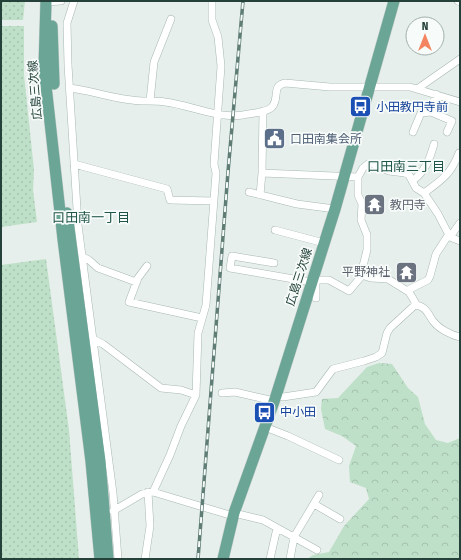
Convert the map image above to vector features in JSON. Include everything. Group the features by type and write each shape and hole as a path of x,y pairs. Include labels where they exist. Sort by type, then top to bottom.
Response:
{"main road":[{"name":"広島三次線","path":"52,1 44,68 62,239 92,461 100,559"},
{"name":"広島三次線","path":"52,1 52,68 58,136 100,461 108,559"},
{"name":"広島三次線","path":"223,559 233,514 275,398 336,209 394,1"}],"street":[{"path":"74,1 67,23 69,88 74,164 83,257 114,511 118,559"},
{"path":"145,559 150,526 150,492 170,455 181,426 196,395 198,367 197,344 206,305 214,201 216,173 214,164 219,113 221,66 218,37 212,20 212,1"},
{"path":"150,101 154,62 171,18"},
{"path":"416,89 460,59"},
{"path":"69,88 132,100 165,102 219,113 240,115 272,108 275,102 277,87 280,84 285,83 370,88 395,86 416,89 460,102"},
{"path":"431,112 436,94"},
{"path":"260,195 262,173 263,111"},
{"path":"413,132 421,113 431,112 452,121 447,132"},
{"path":"412,181 421,175 434,144"},
{"path":"424,193 448,176 454,168 459,153"},
{"path":"74,164 167,188 170,200 214,201"},
{"path":"274,263 232,256 230,268 313,281 320,279 329,280 349,291 361,275 367,250 367,235 361,220 362,204 358,195 358,177 363,168 373,164 389,171 405,173 416,188 424,193 450,236 460,241"},
{"path":"262,173 358,177"},
{"path":"249,192 297,204 336,209"},
{"path":"409,292 412,287 428,280 436,254 460,224"},
{"path":"275,230 324,243"},
{"path":"83,257 98,268 136,282"},
{"path":"147,266 136,282 129,302 202,318"},
{"path":"361,275 376,279 388,279 409,292 415,302 415,305"},
{"path":"313,281 316,298"},
{"path":"222,393 249,394 275,398 316,392 332,369 376,357 382,353 387,333 390,328 415,305"},
{"path":"415,305 424,308 430,315 433,322 450,335 460,337"},
{"path":"93,339 103,344 161,388 181,390 196,395"},
{"path":"265,427 339,460"},
{"path":"114,511 142,494 150,492 233,514 263,520 317,550"},
{"path":"290,559 294,537 319,495"},
{"path":"314,504 340,519"},
{"path":"270,559 278,528"}],"green space":[{"path":"1,1 25,1 23,20 1,20"},
{"path":"1,26 24,26 24,75 34,170 33,190 37,222 1,227"},
{"path":"46,259 69,430 79,559 1,559 1,265"},
{"path":"379,363 392,364 408,388 418,397 425,424 436,440 448,443 460,438 460,559 307,559 313,555 329,552 344,526 369,499 366,488 350,482 349,466 356,446 342,436 325,429 321,409 322,399 338,398 367,367"}],"railway":[{"path":"198,559 228,172 243,1"}],"place":[{"name":"小田教円寺前","path":"360,107"},
{"name":"口田南集会所","path":"274,139"},
{"name":"教円寺","path":"375,205"},
{"name":"平野神社","path":"406,272"},
{"name":"中小田","path":"265,412"}],"district":[{"name":"口田南三丁目","path":"406,166"},
{"name":"口田南一丁目","path":"91,217"}]}
